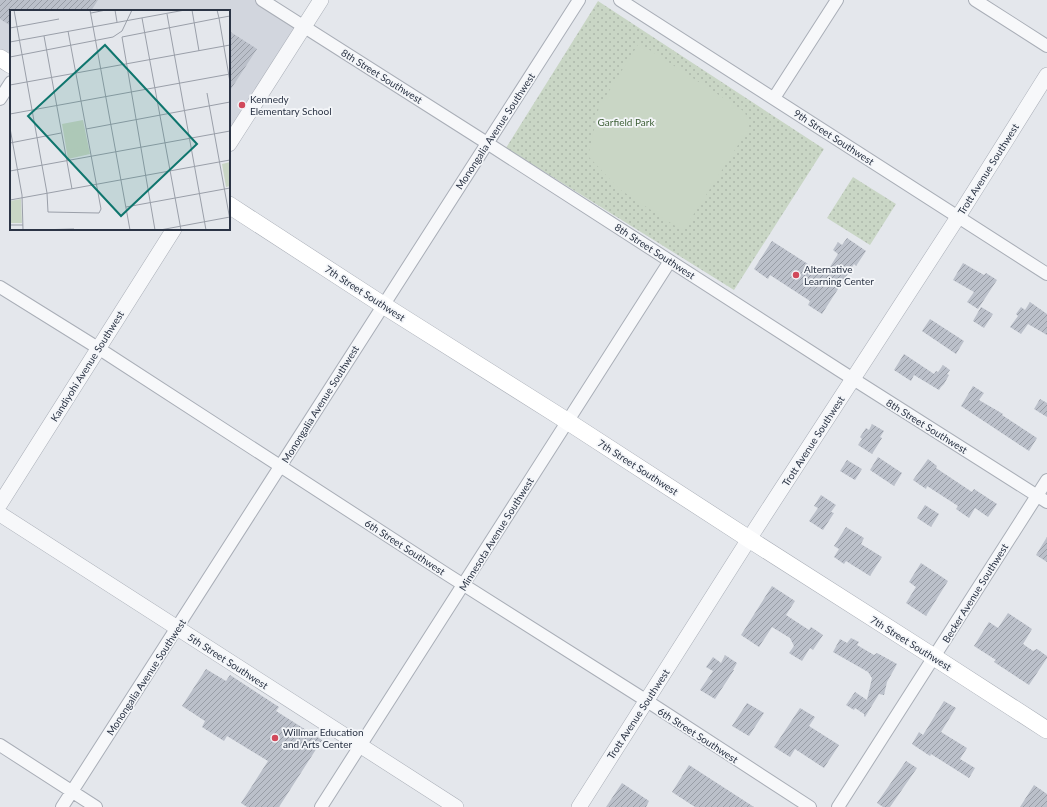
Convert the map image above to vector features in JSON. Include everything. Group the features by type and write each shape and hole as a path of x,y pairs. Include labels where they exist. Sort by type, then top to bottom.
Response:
{"main road":[{"path":"0,58 10,64"},
{"name":"7th Street Southwest","path":"230,206 1047,730"}],"street":[{"name":"8th Street Southwest","path":"262,0 1042,499"},
{"path":"230,142 321,0"},
{"name":"Monongalia Avenue Southwest","path":"62,807 579,0"},
{"name":"9th Street Southwest","path":"620,0 1047,274"},
{"path":"774,98 837,0"},
{"path":"975,0 1047,46"},
{"name":"Trott Avenue Southwest","path":"579,807 749,540 958,217 1047,75"},
{"path":"0,99 10,84"},
{"name":"Kandiyohi Avenue Southwest","path":"0,504 173,230"},
{"name":"Minnesota Avenue Southwest","path":"321,807 670,261"},
{"name":"6th Street Southwest","path":"0,287 98,348 810,807"},
{"name":"Becker Avenue Southwest","path":"838,807 934,657 1042,499 1047,480"},
{"name":"5th Street Southwest","path":"0,514 456,807"},
{"path":"0,745 96,807"}],"shaded area":[{"name":"Kennedy Elementary School","path":"0,0 264,0 304,27 230,142 230,10 10,10 10,64 0,58"}],"green space":[{"name":"Garfield Park","path":"598,1 824,149 734,290 506,148"},
{"path":"639,43 745,112 749,128 683,231 619,189 588,156 599,107"},
{"path":"853,177 896,204 870,245 827,218"}],"building":[{"path":"0,0 98,0 92,10 10,10 10,25 0,19"},
{"path":"230,32 257,49 230,90"},
{"path":"847,238 866,251 856,266 854,264 822,314 808,305 810,301 770,275 768,279 754,269 772,241 825,275 838,254 833,250 838,242 842,245"},
{"path":"963,263 984,275 986,273 997,280 978,309 967,302 974,292 953,280"},
{"path":"1030,302 1047,314 1047,335 1028,324 1021,334 1010,327 1018,316 1016,314 1021,307 1025,310"},
{"path":"981,307 993,314 984,328 973,321"},
{"path":"930,319 964,341 956,354 922,331"},
{"path":"904,354 934,374 936,371 938,372 943,365 950,370 947,374 949,375 939,390 914,375 911,381 894,370"},
{"path":"973,386 984,393 979,400 1003,414 1002,415 1037,438 1029,451 961,406"},
{"path":"1040,399 1047,403 1047,417 1034,409"},
{"path":"872,424 884,431 880,437 882,438 872,454 858,445 862,439 860,437 866,428 869,430"},
{"path":"878,457 902,473 894,486 870,470"},
{"path":"928,459 937,466 936,468 972,492 974,489 997,504 988,517 975,508 969,518 956,509 958,506 927,486 926,489 913,480"},
{"path":"847,460 862,469 855,480 840,471"},
{"path":"821,495 836,505 831,512 834,513 823,530 809,521 818,508 814,506"},
{"path":"925,505 939,514 931,527 917,518"},
{"path":"846,527 864,538 861,544 882,557 870,576 846,561 844,564 834,557 839,549 834,546"},
{"path":"1047,537 1047,562 1036,555"},
{"path":"921,563 948,581 926,616 906,603 916,587 909,582"},
{"path":"772,586 795,601 786,615 809,630 811,627 823,635 813,650 810,648 802,661 789,653 794,646 790,638 772,627 759,647 741,635"},
{"path":"1008,613 1032,629 1023,644 1033,651 1037,649 1047,656 1029,685 994,662 996,660 974,646 989,622 998,628"},
{"path":"851,638 859,642 857,645 874,655 877,653 897,664 887,682 884,695 879,694 865,717 864,714 855,708 854,710 846,705 855,692 867,700 872,678 868,672 833,652 840,639 847,643"},
{"path":"725,655 737,663 715,699 700,690 713,671 706,667 713,657 721,663"},
{"name":"Willmar Education and Arts Center","path":"206,669 226,681 230,675 279,707 276,711 322,740 279,807 247,807 241,803 268,761 227,736 224,741 202,727 205,721 182,706"},
{"path":"944,701 956,708 941,732 967,748 960,759 975,768 969,778 912,744 919,732 923,735"},
{"path":"747,703 764,713 749,736 732,726"},
{"path":"800,708 815,717 809,726 839,745 824,768 795,749 790,757 774,747"},
{"path":"906,761 917,768 890,807 883,807 877,803"},
{"path":"689,765 754,807 695,807 672,792"},
{"path":"622,783 649,801 646,807 606,807"},
{"path":"1034,785 1047,794 1047,807 1020,807"}],"place":[{"name":"Kennedy Elementary School","path":"242,105"},
{"name":"Alternative Learning Center","path":"796,275"},
{"name":"Willmar Education and Arts Center","path":"275,738"}]}
